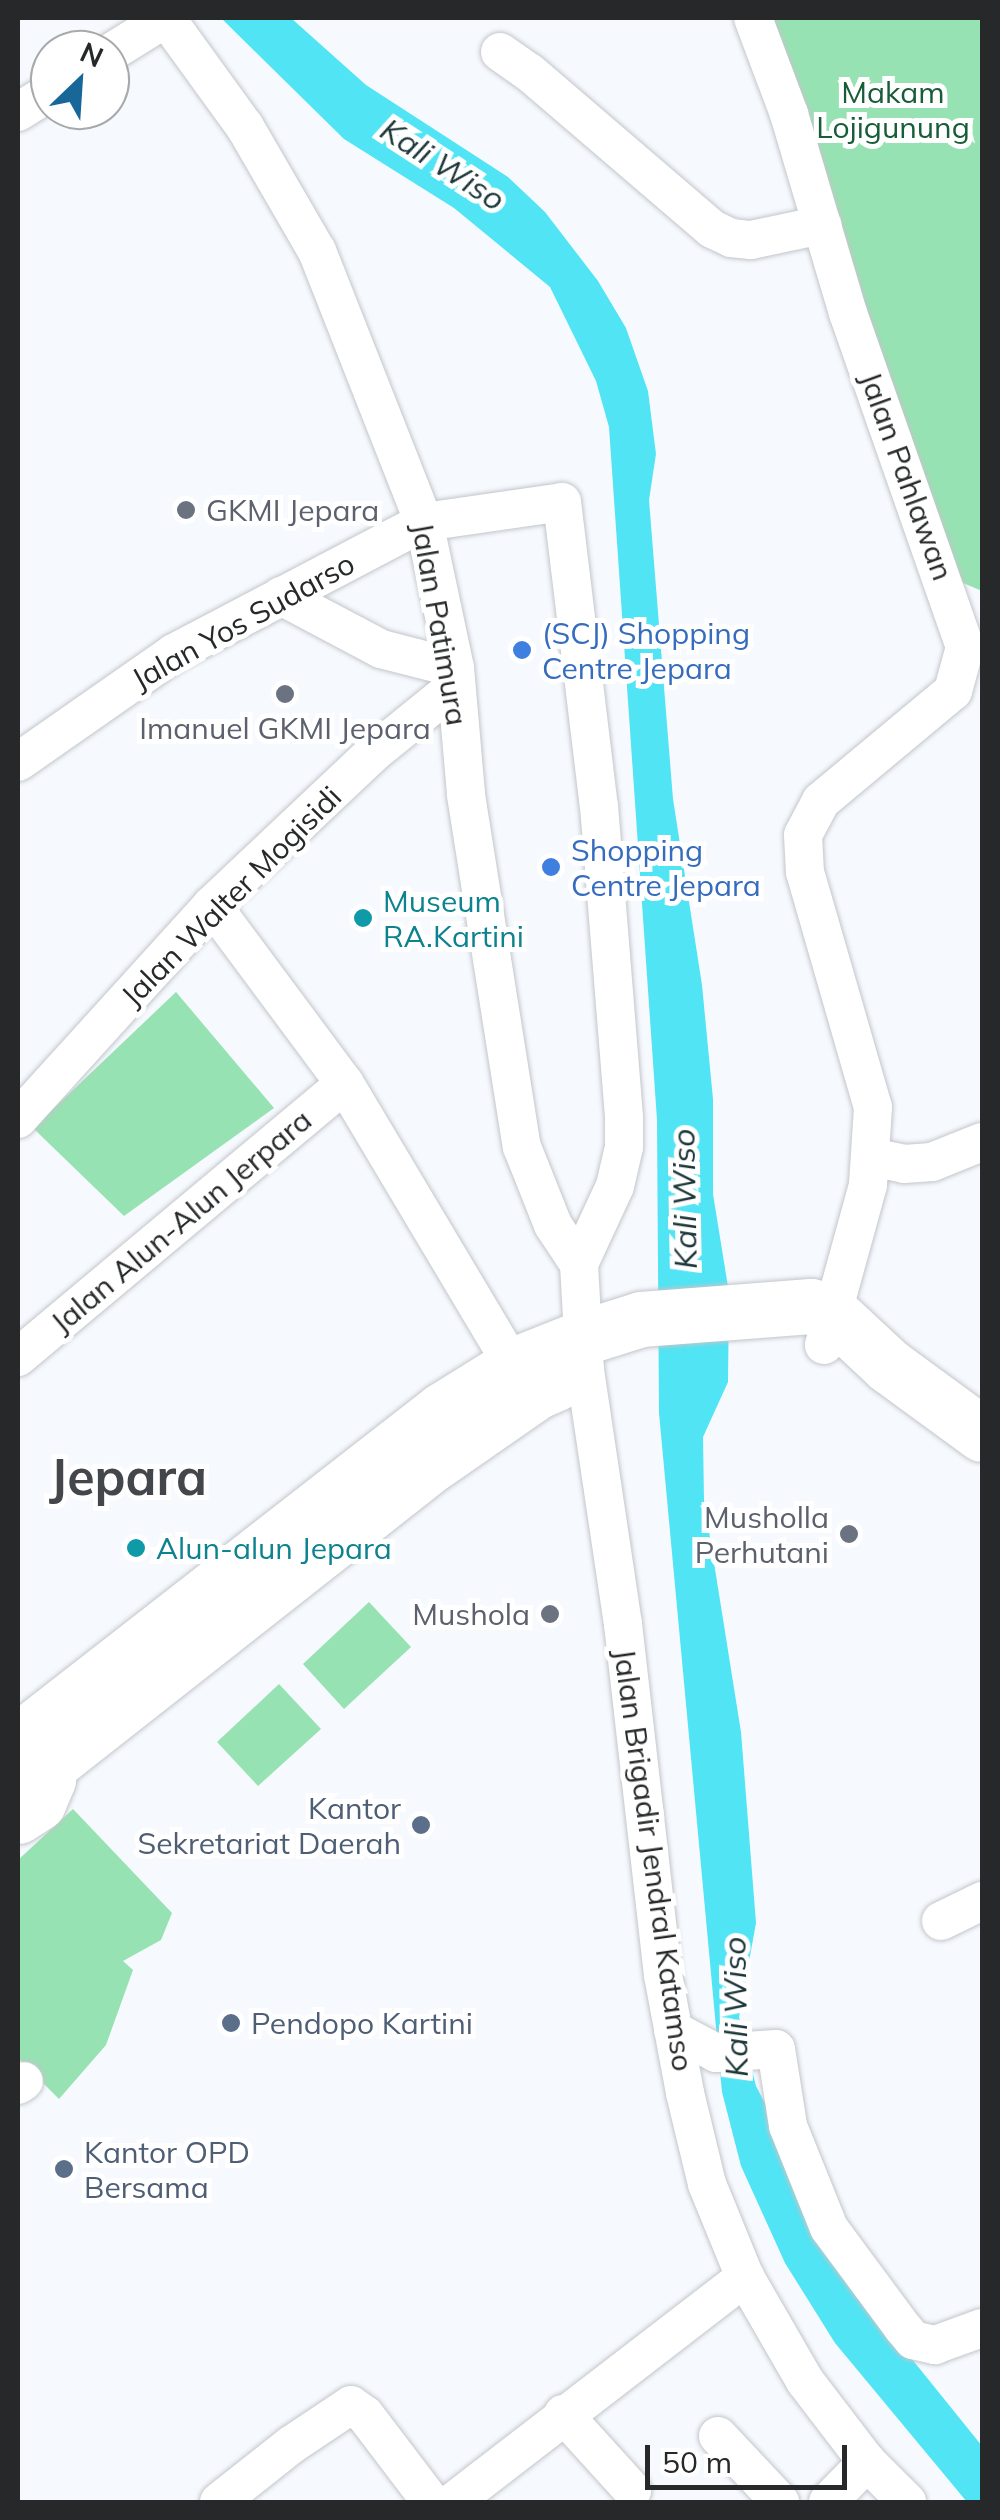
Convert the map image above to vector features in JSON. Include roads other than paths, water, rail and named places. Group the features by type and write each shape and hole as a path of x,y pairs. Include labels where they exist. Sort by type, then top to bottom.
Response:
{"highway":[{"path":"18,1816 38,1803 48,1780 29,1746 434,1463 522,1380 585,1354 642,1336 768,1322 828,1328 889,1366 982,1434"}],"street":[{"path":"130,41 166,18"},
{"name":"Jalan Patimura","path":"166,18 245,127 317,251 424,522 456,677 479,888 522,1147 553,1225 579,1264 585,1354"},
{"name":"Jalan Pahlawan","path":"753,18 789,114 848,313 965,648 957,684 937,709 821,801 803,836 806,872 873,1107 872,1157 828,1328"},
{"path":"500,52 529,72 712,229 732,238 750,240 822,225"},
{"name":"Jalan Yos Sudarso","path":"18,762 174,653 424,522 562,502 599,806 624,1118 624,1147 615,1186 579,1264"},
{"path":"944,581 982,597"},
{"path":"281,596 381,648 456,677"},
{"name":"Jalan Walter Mogisidi","path":"18,1119 212,905 456,677"},
{"path":"212,905 346,1084 522,1380"},
{"name":"Jalan Alun-Alun Jerpara","path":"18,1357 346,1084"},
{"path":"872,1157 904,1164 932,1162 982,1142"},
{"name":"Jalan Brigadir Jendral Katamso","path":"585,1354 673,2030 707,2184 744,2277 805,2381 866,2462 908,2502"},
{"path":"941,1921 982,1901"},
{"path":"673,2030 716,2053 767,2047 778,2054 788,2126 829,2228 913,2340 935,2345 982,2328"},
{"path":"454,2502 562,2414 744,2277"},
{"path":"219,2502 291,2445 351,2405 365,2416 431,2502"},
{"path":"562,2414 632,2490"},
{"path":"718,2436 780,2502"},
{"path":"828,2502 866,2462"}],"water":[{"name":"Kali Wiso","path":"221,18 291,18 366,85 508,177 545,212 598,281 626,328 648,391 656,454 649,500 673,799 702,985 713,1099 713,1194 729,1293 728,1382 703,1437 704,1500 741,1732 756,1923 739,2017 756,2086 781,2134 907,2353 982,2446 982,2502 967,2502 835,2343 785,2263 741,2166 722,2092 659,1413 657,1120 609,427 596,381 550,287 454,208 344,139"}],"place":[{"name":"GKMI Jepara","path":"186,510"},
{"name":"(SCJ) Shopping Centre Jepara","path":"522,650"},
{"name":"Imanuel GKMI Jepara","path":"285,694"},
{"name":"Shopping Centre Jepara","path":"551,867"},
{"name":"Museum RA.Kartini","path":"363,918"},
{"name":"Musholla Perhutani","path":"849,1534"},
{"name":"Alun-alun Jepara","path":"136,1548"},
{"name":"Mushola","path":"550,1614"},
{"name":"Kantor Sekretariat Daerah","path":"421,1825"},
{"name":"Pendopo Kartini","path":"231,2023"},
{"name":"Kantor OPD Bersama","path":"64,2169"}],"district":[{"name":"Jepara","path":"128,1477"}],"park label":[{"name":"Makam Lojigunung","path":"893,109"}]}
